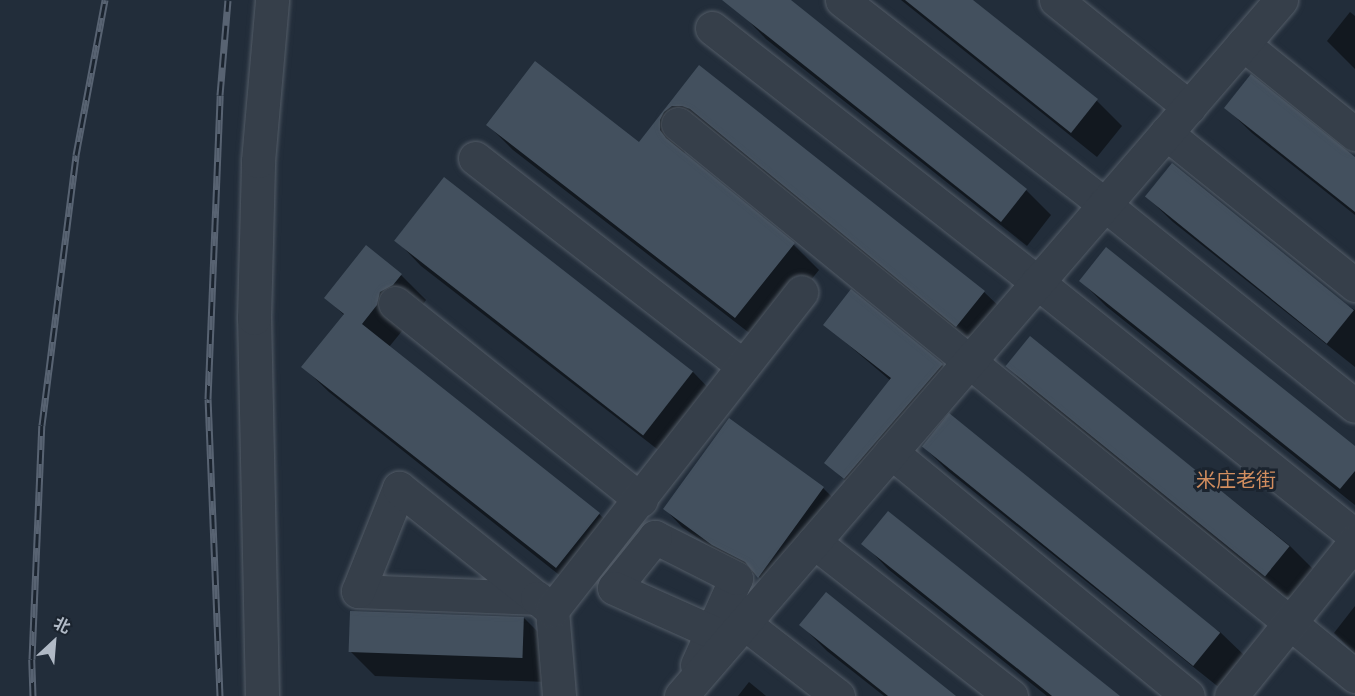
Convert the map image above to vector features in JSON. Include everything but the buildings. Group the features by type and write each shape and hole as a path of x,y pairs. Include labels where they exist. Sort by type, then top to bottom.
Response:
{"street":[{"path":"262,696 255,307 258,161 272,0"},
{"path":"842,0 1104,204 1355,406"},
{"path":"1056,0 1189,107"},
{"path":"684,692 1281,0"},
{"path":"712,28 1037,282 1355,536"},
{"path":"1243,44 1355,134"},
{"path":"678,124 1355,676"},
{"path":"1166,133 1355,285"},
{"path":"475,158 743,366"},
{"path":"545,604 640,500 801,292"},
{"path":"394,303 640,500"},
{"path":"891,452 1188,696"},
{"path":"545,604 525,597 358,591 399,489 545,604 559,696"},
{"path":"814,542 1011,696"},
{"path":"1231,696 1355,542"},
{"path":"744,623 838,696"},
{"path":"684,692 710,631"}],"railway":[{"path":"33,696 32,659 42,425 76,155 105,0"},
{"path":"220,696 208,399 220,95 228,0"}],"district":[{"name":"米庄老街","path":"1236,480"}]}
